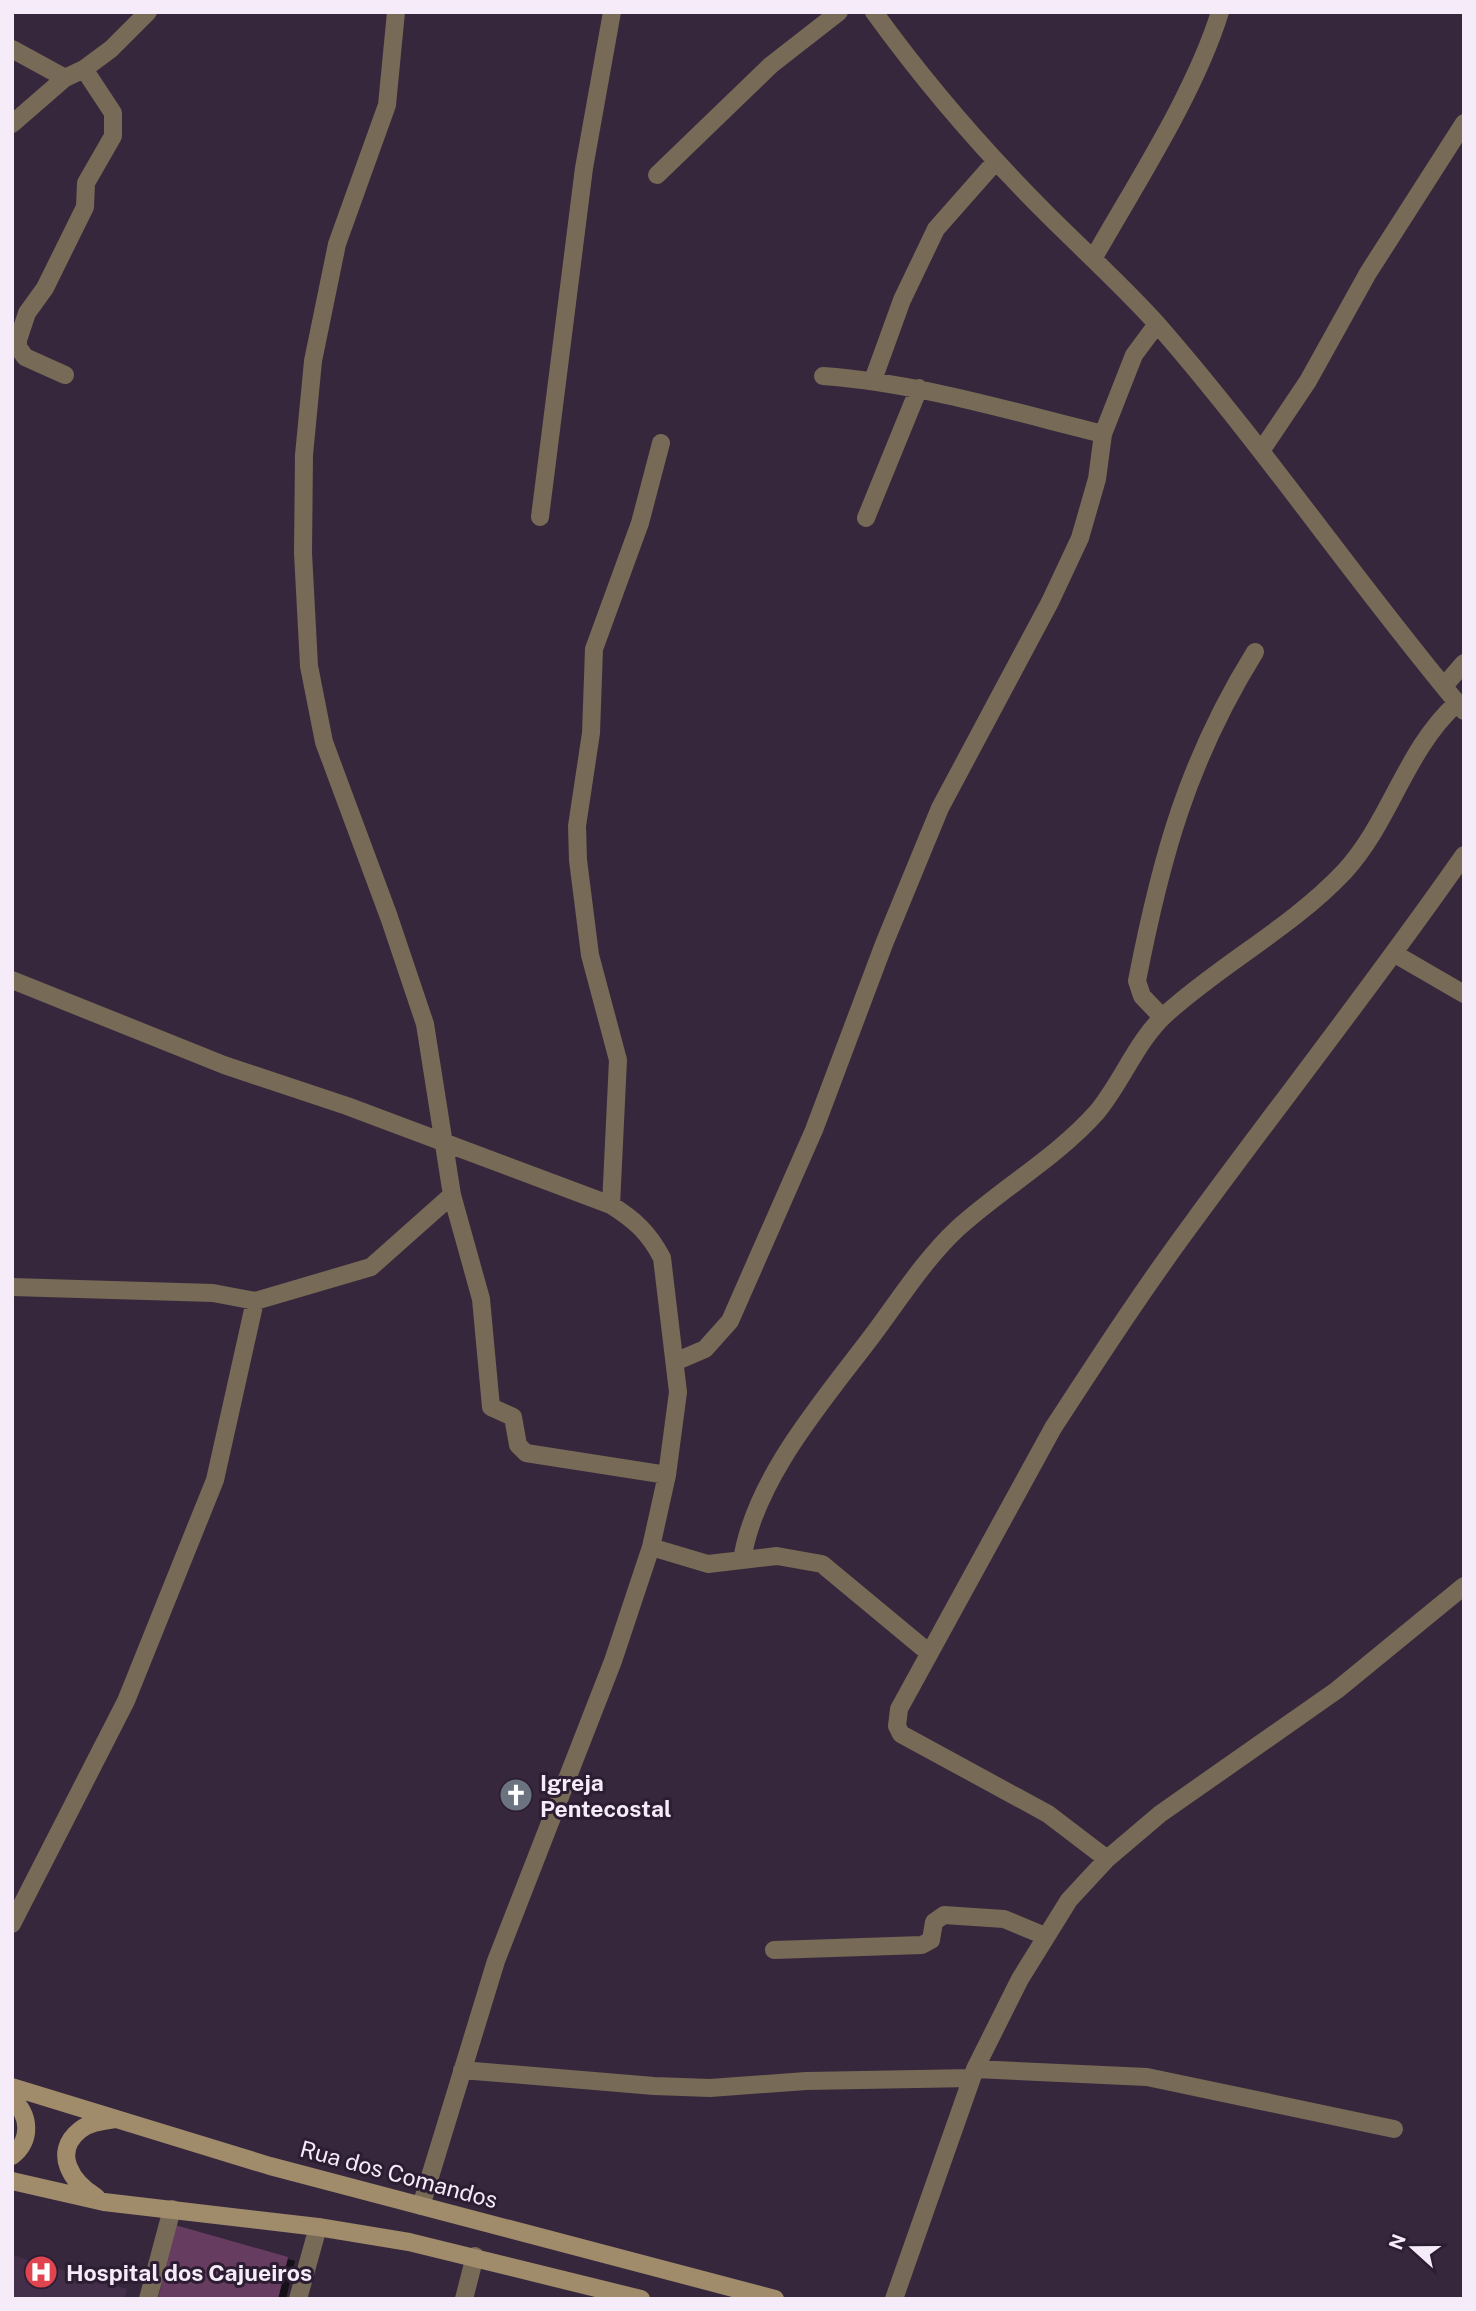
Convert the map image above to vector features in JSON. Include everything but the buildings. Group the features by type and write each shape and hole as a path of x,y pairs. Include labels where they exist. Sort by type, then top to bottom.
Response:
{"main road":[{"name":"Rua dos Comandos","path":"12,2087 270,2166 775,2299"},
{"path":"12,2099 24,2112 27,2125 24,2140 12,2156"},
{"path":"104,2202 73,2179 67,2168 66,2154 79,2130 92,2124 120,2118"},
{"path":"12,2181 104,2202 318,2227 475,2256 641,2299"}],"street":[{"path":"12,124 65,78 84,69 111,49 148,12"},
{"path":"396,12 387,105 337,244 313,361 304,455 303,554 309,666 324,742 389,917 425,1024 452,1195 481,1299 491,1407 513,1417 521,1449 526,1454 667,1475"},
{"path":"540,517 584,168 612,12"},
{"path":"657,175 771,65 839,12"},
{"path":"742,1560 745,1540 772,1477 816,1409 916,1277 956,1230 1068,1142 1098,1110 1162,1017 1314,901 1345,870 1373,835 1412,758 1432,727 1461,707 1358,582 1261,452 1157,324 996,162 918,74 874,12"},
{"path":"1093,259 1181,100 1206,50 1220,12"},
{"path":"12,49 65,78"},
{"path":"65,375 25,357 18,347 18,340 27,313 45,288 85,207 86,183 113,136 113,113 84,69"},
{"path":"1261,452 1308,381 1368,273 1464,123"},
{"path":"873,380 902,300 936,229 996,162"},
{"path":"677,1361 705,1349 730,1321 814,1129 884,944 940,808 1050,603 1080,538 1097,479 1103,434 1134,355 1157,324"},
{"path":"823,376 873,380 919,388 1103,434"},
{"path":"866,518 919,388"},
{"path":"611,1205 618,1060 590,955 578,860 577,826 591,733 594,649 640,523 661,443"},
{"path":"1162,1017 1142,996 1137,981 1163,863 1187,783 1215,722 1255,652"},
{"path":"1444,686 1464,663"},
{"path":"1107,1859 1048,1814 901,1734 897,1726 899,1709 1053,1428 1076,1392 1192,1224 1395,954 1464,855"},
{"path":"1395,954 1464,994"},
{"path":"12,980 200,1056 611,1205 636,1220 653,1240 662,1258 677,1361 675,1425 651,1547 613,1661 496,1961 421,2206"},
{"path":"12,1287 212,1293 255,1301 371,1267 452,1195"},
{"path":"12,1924 126,1701 215,1480 255,1301"},
{"path":"651,1547 708,1563 777,1556 822,1564 928,1652"},
{"path":"894,2299 974,2074 1045,1936 1069,1900 1107,1859 1160,1814 1337,1690 1464,1586"},
{"path":"774,1950 922,1945 931,1940 934,1922 944,1915 1004,1919 1045,1936"},
{"path":"462,2070 654,2087 710,2088 974,2074 1147,2077 1394,2129"},
{"path":"148,2299 172,2209"},
{"path":"298,2299 318,2227"},
{"path":"464,2299 475,2256"}],"shaded area":[{"name":"Hospital dos Cajueiros","path":"12,2255 127,2289 124,2299 12,2299"}],"place":[{"name":"Igreja Pentecostal","path":"516,1795"},
{"name":"Hospital dos Cajueiros","path":"41,2272"}]}
